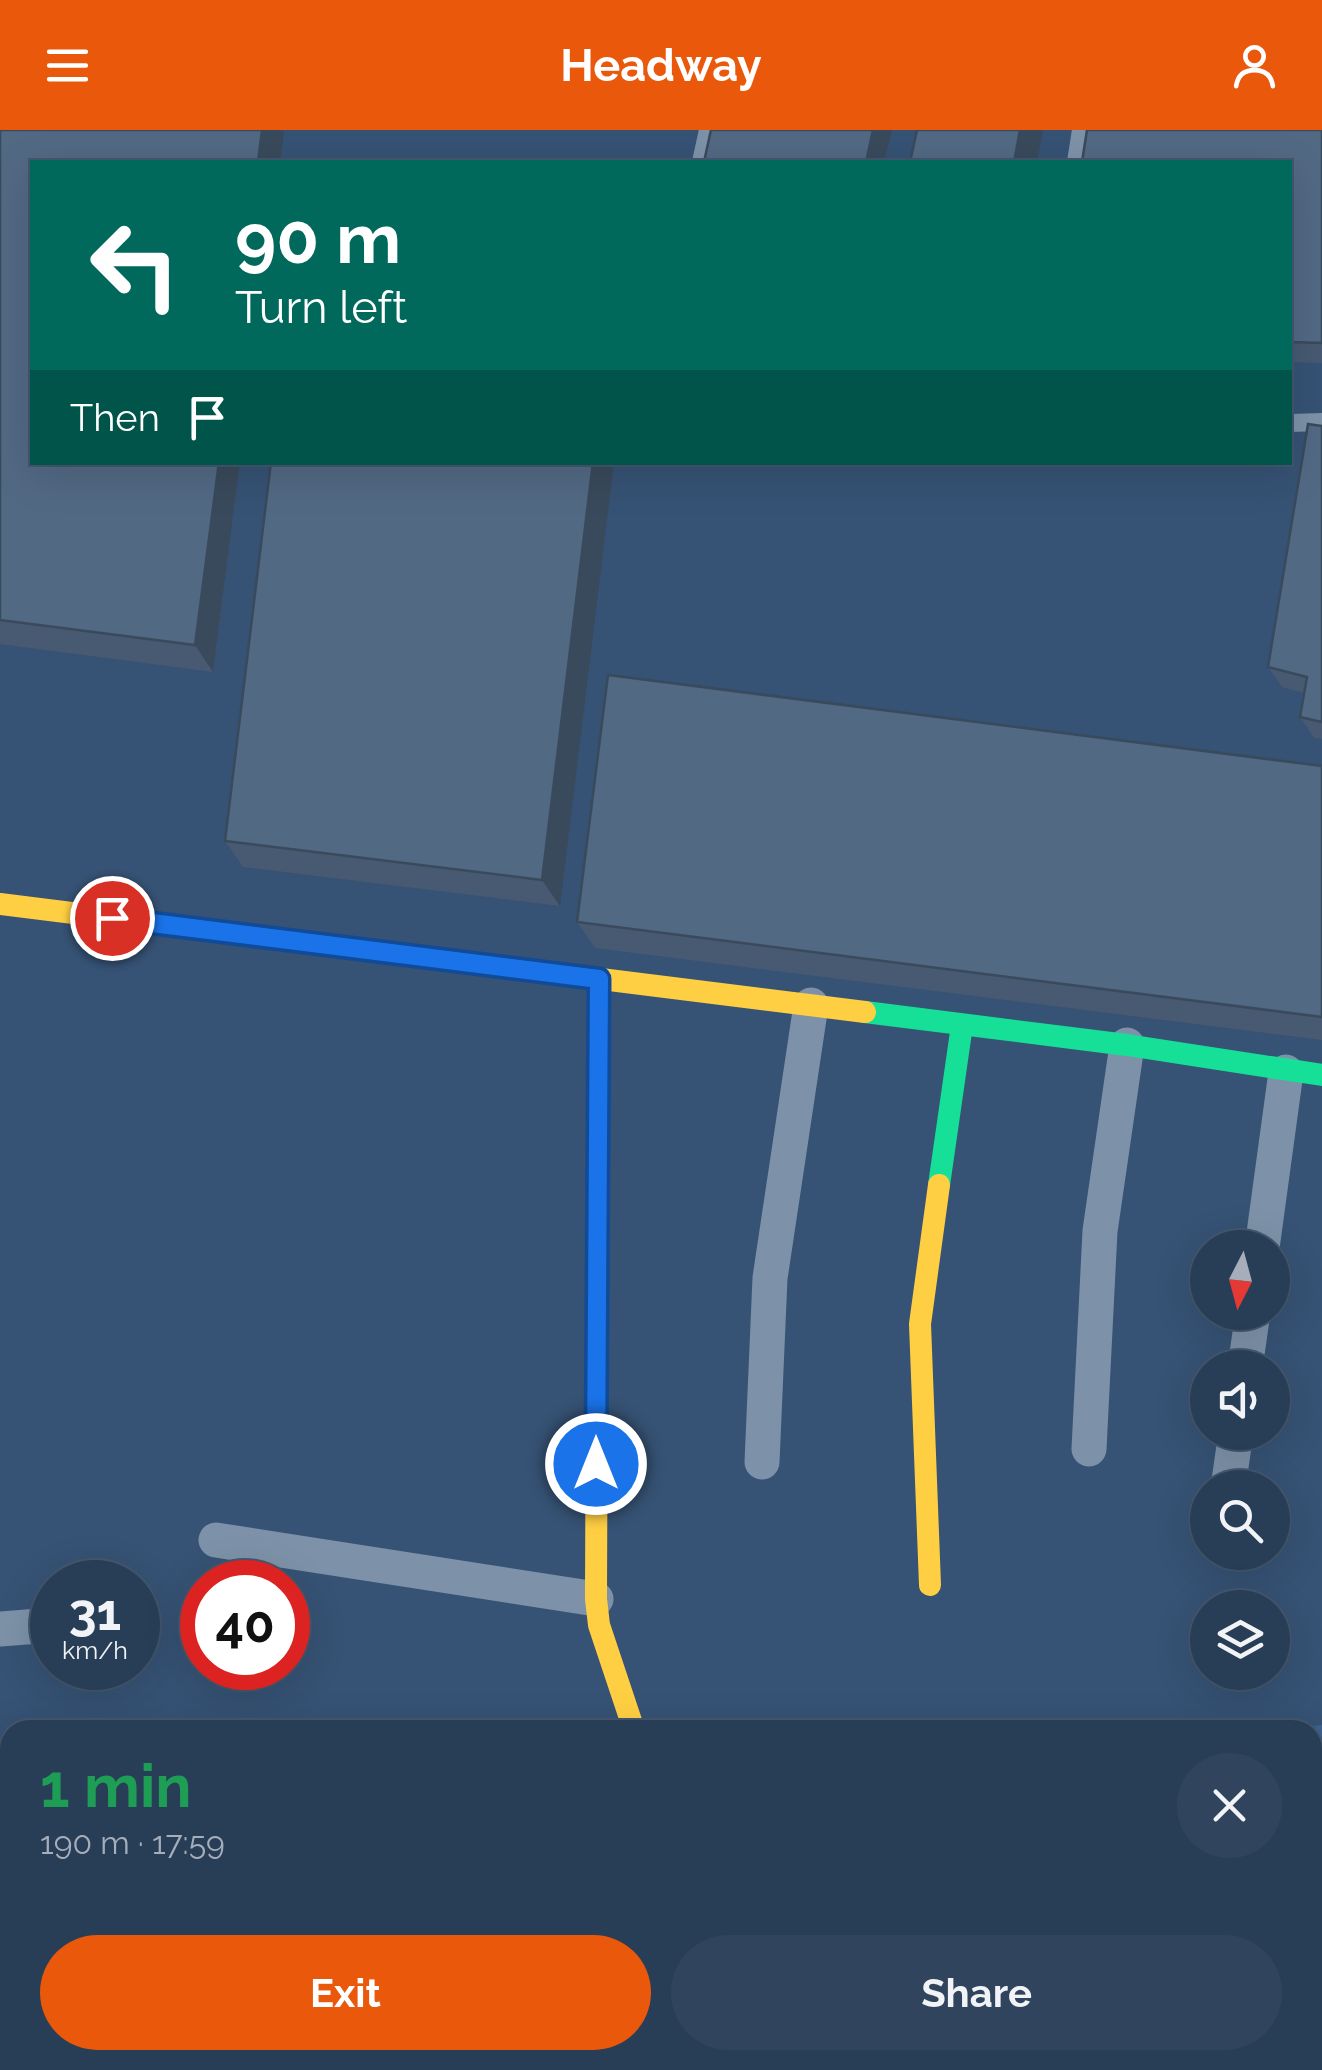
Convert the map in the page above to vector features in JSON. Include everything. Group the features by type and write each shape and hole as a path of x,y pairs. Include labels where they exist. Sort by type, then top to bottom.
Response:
{"street":[{"path":"0,904 1127,1046 1322,1075"},
{"path":"599,979 596,1599 599,1626 631,1720"},
{"path":"762,1462 770,1278 811,1006"},
{"path":"930,1585 920,1324 962,1025"},
{"path":"1089,1449 1100,1231 1127,1046"},
{"path":"1264,1230 1286,1072"},
{"path":"216,1540 596,1599"},
{"path":"0,1630 30,1627"}],"lane":[{"path":"702,160 708,130"},
{"path":"1076,160 1081,130"},
{"path":"1292,423 1322,422"}],"building":[{"path":"0,130 262,130 258,160 30,160 30,465 219,465 195,645 0,620"},
{"path":"711,130 873,130 866,160 704,160"},
{"path":"917,130 1020,130 1014,160 910,160"},
{"path":"1087,130 1322,130 1322,343 1292,342 1292,160 1082,160"},
{"path":"1308,424 1322,426 1322,722 1300,717 1307,677 1268,667"},
{"path":"271,465 593,465 542,880 225,841"},
{"path":"608,675 1322,766 1322,1017 577,922"}],"traffic: fast":[{"path":"865,1012 1127,1045 1322,1075"},
{"path":"939,1185 962,1025"}],"traffic: slow":[{"path":"0,904 865,1012"},
{"path":"930,1585 920,1324 939,1185"},
{"path":"597,1324 596,1599 599,1625 631,1720"}],"traffic: jam":[{"path":"597,1324 599,979"}],"route":[{"path":"112,918 599,979 596,1464"}]}
